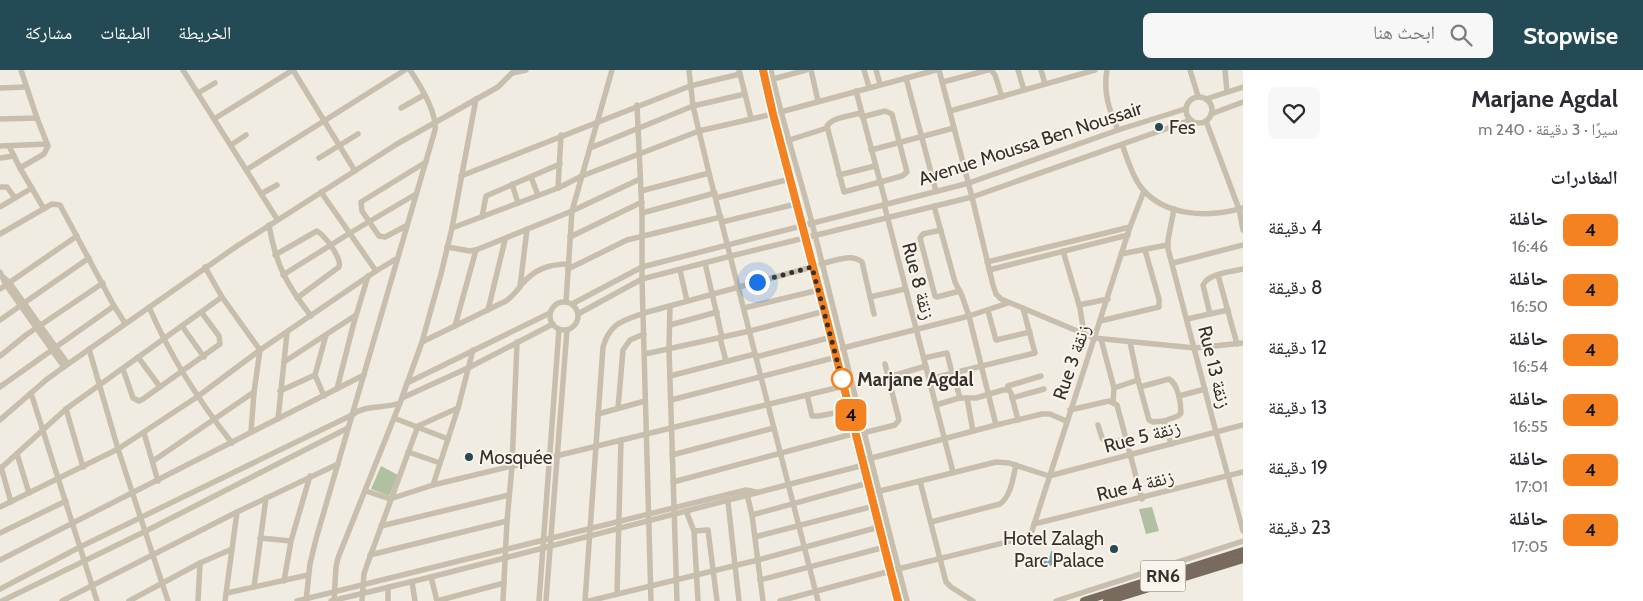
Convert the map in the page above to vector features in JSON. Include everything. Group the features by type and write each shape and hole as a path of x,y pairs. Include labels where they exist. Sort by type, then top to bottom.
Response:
{"main road":[{"name":"RN6","path":"1084,601 1243,551"},
{"name":"RN6","path":"1111,600 1243,559"}],"street":[{"path":"20,168 44,154 48,149 21,70"},
{"path":"183,70 277,219"},
{"path":"214,119 293,70 355,171"},
{"path":"246,170 405,70"},
{"path":"306,600 308,575 316,539 396,259 426,162 436,121 410,70"},
{"path":"1,418 66,365 277,219 436,121 498,87 512,72 526,70"},
{"path":"569,303 568,267 572,211 612,70"},
{"path":"688,70 693,106 709,173 818,601"},
{"path":"763,70 780,143 832,337 898,601"},
{"path":"771,70 788,140 812,224 862,429 880,491 907,601"},
{"path":"773,79 806,70"},
{"path":"811,70 818,101"},
{"path":"864,70 869,87"},
{"path":"876,70 880,84"},
{"path":"452,228 558,188 582,176 699,131 773,114 938,70 943,82 996,294 1008,303 1094,338 1195,348 1240,344 1218,275"},
{"path":"943,82 989,70 995,75 1002,97"},
{"path":"1018,70 1024,90"},
{"path":"1041,70 1046,84"},
{"path":"950,111 1094,70"},
{"path":"1107,70 1108,105 1118,130"},
{"path":"1190,70 1198,96"},
{"path":"1225,70 1227,92"},
{"path":"461,176 637,105 690,86 739,72 751,118"},
{"path":"906,78 936,191"},
{"path":"198,94 215,84"},
{"path":"0,88 26,87"},
{"path":"1206,99 1243,87"},
{"name":"Rue 8 زنقة","path":"856,91 953,472"},
{"path":"590,148 693,106 745,94"},
{"path":"401,108 424,95"},
{"path":"1211,114 1211,105 1206,99 1198,96 1190,100 1185,109 1186,115 1198,123 1206,120 1211,114 1243,102"},
{"path":"476,99 452,228 422,342 366,491 338,558 333,601 618,530 648,522 674,511 789,484 864,463 870,459 996,425 1050,414 1066,421"},
{"path":"637,105 643,235 642,279 651,601"},
{"name":"Avenue Moussa Ben Noussair","path":"569,303 642,266 802,227 969,183 1118,130 1185,109"},
{"path":"780,143 827,127 834,120 889,111 894,118 907,172 902,176 844,192 827,127"},
{"path":"0,119 36,118"},
{"name":"Avenue Moussa Ben Noussair","path":"578,314 642,279 972,197 1191,120"},
{"path":"1206,120 1241,209 1243,230"},
{"path":"871,150 954,128"},
{"path":"319,158 358,134"},
{"path":"230,145 246,135"},
{"path":"558,188 561,136"},
{"path":"0,146 47,144"},
{"path":"1122,144 1132,173 1144,190 1159,203 1174,209 1203,214 1241,209"},
{"path":"9,146 44,209"},
{"path":"0,158 14,156"},
{"path":"406,226 382,238 377,234 362,211 361,202 426,162"},
{"path":"482,216 486,196 560,164"},
{"path":"839,175 875,166"},
{"path":"641,191 709,173"},
{"path":"531,177 538,195"},
{"path":"447,247 470,251 505,240 640,179"},
{"path":"642,213 790,179"},
{"path":"512,184 518,203"},
{"path":"261,194 277,185"},
{"path":"0,187 7,187 15,198"},
{"path":"0,207 32,188"},
{"name":"Rue 3 زنقة","path":"939,559 1023,538 1031,534 1066,421 1144,190"},
{"path":"321,192 376,271"},
{"path":"282,275 416,194"},
{"path":"570,237 642,202"},
{"path":"0,234 55,203 60,205 125,323"},
{"path":"422,342 513,296 527,279 540,269 548,266 568,267 643,235 796,204"},
{"path":"934,206 955,282 969,316 996,425"},
{"name":"Rue 13 زنقة","path":"1174,209 1168,244 1243,530"},
{"path":"269,225 275,255 282,275 310,316"},
{"path":"987,262 1130,227"},
{"path":"520,288 528,229"},
{"path":"941,230 922,235 920,238 935,296 960,292"},
{"path":"275,255 314,232 320,232 340,259 339,267 297,298"},
{"path":"989,270 1128,235"},
{"path":"0,289 6,282 77,236"},
{"path":"488,310 505,240"},
{"path":"1121,254 1168,244"},
{"path":"1173,264 1243,245"},
{"path":"455,326 476,250"},
{"path":"1100,321 1159,307 1159,299 1145,250"},
{"path":"1064,251 1079,305 1084,334"},
{"path":"0,320 89,258"},
{"path":"822,264 849,258 862,262 874,314"},
{"path":"0,507 83,467 144,433 197,397 260,350 396,259"},
{"path":"705,263 726,361"},
{"path":"205,267 222,297 260,350 251,432"},
{"path":"812,267 644,313 618,323 607,334 603,347 595,446 587,601 758,560 880,527"},
{"path":"1210,314 1203,286 1207,280 1218,275 1243,269"},
{"path":"680,270 688,301"},
{"path":"0,272 66,365"},
{"path":"337,389 368,276"},
{"path":"0,356 103,283"},
{"path":"870,297 906,289"},
{"path":"744,308 819,290"},
{"path":"11,502 1,468 66,409 222,297"},
{"path":"1079,305 1108,299"},
{"path":"569,303 576,308 578,314 576,324 567,330 559,329 552,324 550,313 557,304 569,303"},
{"path":"835,350 988,311 1008,303"},
{"path":"0,387 114,306"},
{"path":"670,306 669,350 677,601"},
{"path":"149,307 163,340 181,373 213,420 232,443"},
{"path":"929,379 1035,353 1024,308"},
{"path":"1187,319 1228,310"},
{"path":"988,311 996,340 1030,332"},
{"path":"670,325 717,312"},
{"path":"645,354 669,350 825,312"},
{"path":"123,369 132,398 135,400 143,399 204,357 219,346 221,342 219,336 202,313"},
{"path":"407,384 550,313"},
{"path":"284,362 356,315"},
{"path":"0,589 358,411 366,408 395,405 401,400 470,367 552,324"},
{"path":"182,326 204,357"},
{"path":"539,601 559,329"},
{"path":"546,601 567,330"},
{"path":"278,419 286,333"},
{"path":"618,408 623,350 630,340 644,334"},
{"path":"324,396 316,375 326,335"},
{"path":"670,376 832,337"},
{"path":"1101,339 1114,388 1113,402"},
{"path":"503,601 508,495 512,466 517,342"},
{"path":"1130,342 1138,380 1150,421 1164,420 1180,414 1182,410 1179,396 1173,382 1169,379 1140,386"},
{"path":"89,349 118,449 168,601"},
{"path":"433,485 458,408 474,350"},
{"path":"924,358 947,353 964,398 973,431"},
{"path":"138,357 160,387"},
{"path":"671,400 837,358"},
{"path":"673,482 781,454 862,429 898,423 899,415 885,364"},
{"path":"889,377 926,366"},
{"path":"280,390 316,375"},
{"path":"0,560 364,376"},
{"path":"936,405 964,398 976,398 1006,390 1008,386 1041,376"},
{"path":"1114,388 1138,380"},
{"path":"556,456 844,386"},
{"path":"1012,398 1044,389"},
{"path":"1179,396 1205,389"},
{"path":"1006,390 1011,393 1018,420"},
{"path":"153,461 254,392"},
{"path":"31,393 97,601"},
{"path":"807,395 812,416 850,410"},
{"path":"598,414 645,401"},
{"path":"1070,410 1104,402 1113,402 1117,405 1142,499"},
{"path":"362,601 362,585 370,555 418,426 458,408"},
{"path":"66,409 83,467"},
{"path":"394,418 448,439"},
{"path":"1164,420 1171,444"},
{"path":"1098,425 1102,438 1107,443 1126,438"},
{"name":"Rue 5 زنقة","path":"1049,476 1243,425"},
{"path":"2,601 146,531 348,428"},
{"path":"672,455 774,428"},
{"path":"144,433 158,481"},
{"path":"617,594 621,440"},
{"path":"408,452 440,463"},
{"path":"17,454 29,493"},
{"path":"366,491 390,499 433,485 548,459"},
{"path":"871,493 996,462 1016,465 1049,476"},
{"path":"62,601 237,512 338,464"},
{"path":"931,522 1000,504 1005,501 1010,490 1016,465"},
{"name":"Rue 4 زنقة","path":"1034,524 1142,499 1243,472"},
{"path":"284,581 290,541 310,476"},
{"path":"920,480 946,582 973,601"},
{"path":"752,515 868,483"},
{"path":"298,601 648,514 686,511 728,502 747,493"},
{"path":"747,493 752,515 763,601"},
{"path":"381,526 508,495"},
{"path":"254,588 266,498"},
{"path":"0,534 66,501"},
{"path":"728,502 739,601"},
{"path":"755,537 874,506"},
{"path":"686,511 694,531 695,575 698,601"},
{"path":"225,601 237,512"},
{"path":"370,555 507,521"},
{"path":"694,531 708,530 718,601"},
{"path":"260,538 290,541"},
{"path":"1056,601 1243,541"},
{"path":"760,580 885,547"},
{"path":"129,601 200,563 232,549"},
{"path":"780,601 939,559"},
{"path":"198,601 200,563"},
{"path":"227,593 308,575"},
{"path":"431,577 437,601 461,598 504,583"},
{"path":"412,582 415,601"},
{"path":"388,587 388,601"}],"green space":[{"path":"381,466 398,475 389,496 371,489"},
{"path":"1152,507 1159,531 1146,534 1139,509"}],"water":[{"path":"1051,551 1055,555 1058,554 1061,558 1061,563 1058,564 1057,569 1052,565 1044,568 1041,565 1041,558 1050,556"}],"bus line":[{"name":"4","path":"763,70 898,601"}],"place":[{"name":"Fes","path":"1159,127"},
{"name":"Marjane Agdal","path":"842,379"},
{"name":"Mosquée","path":"469,457"},
{"name":"Hotel Zalagh Parc Palace","path":"1114,549"}],"route":[{"path":"757,282 812,267 842,379"}]}
